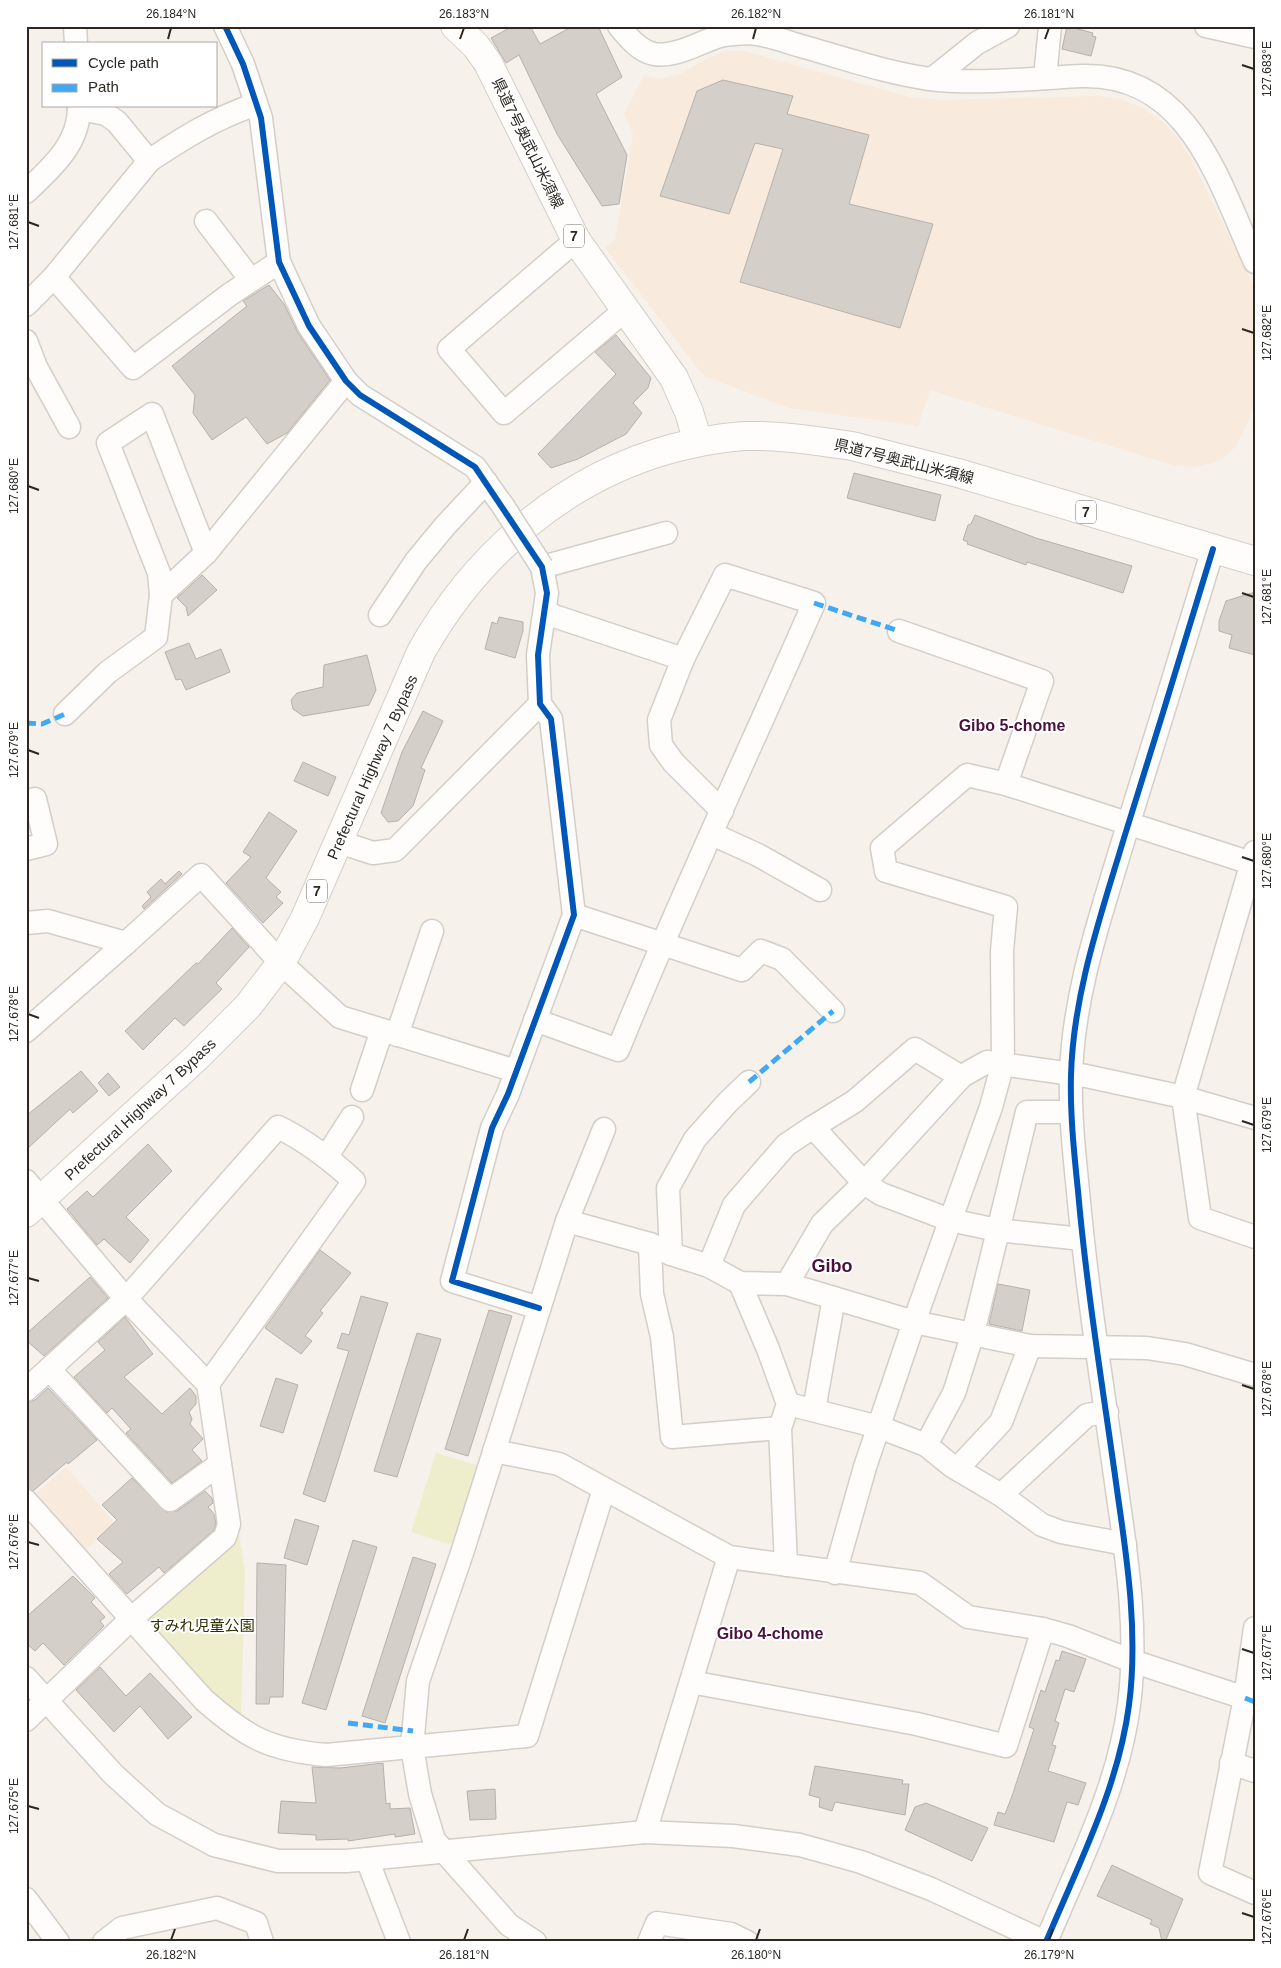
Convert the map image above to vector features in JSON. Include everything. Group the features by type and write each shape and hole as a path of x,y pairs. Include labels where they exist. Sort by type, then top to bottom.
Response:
{"main road":[{"name":"県道7号奥武山米須線","path":"455,26 476,46 488,63 576,240 674,378 689,412 698,442 747,436 852,446 958,473 1255,561"},
{"name":"Prefectural Highway 7 Bypass","path":"32,1198 196,1058 242,1013 281,963 305,918 421,652 436,626 477,572 536,516 577,488 647,455 698,442"}],"street":[{"path":"75,26 76,42"},
{"path":"225,26 243,64 261,118 279,262 309,326 346,381 360,395 475,466 542,567 547,593 538,655 540,704 551,719 574,915 516,1071 492,1128 452,1281 539,1308"},
{"path":"619,26 641,48 653,54 668,55 722,36 748,33 898,73 932,79 1085,76 1117,79 1154,95 1175,111 1190,128 1205,153 1255,262"},
{"path":"932,79 977,43 1008,26"},
{"path":"1045,78 1050,26"},
{"path":"1206,26 1255,37"},
{"path":"26,305 54,277 149,161 195,130 225,115 256,104"},
{"path":"26,192 62,157 78,121 79,108 106,114 117,122 149,161"},
{"path":"206,221 251,280"},
{"path":"576,240 449,349 504,413 625,310"},
{"path":"54,277 132,368 251,280 279,262"},
{"path":"26,341 36,368 69,427"},
{"path":"161,595 206,553 346,381"},
{"path":"65,714 108,672 156,637 161,595 159,573 108,443 152,414 206,553"},
{"path":"380,615 416,561 445,526 486,482"},
{"path":"542,567 666,533"},
{"path":"26,1678 113,1774 157,1814 214,1845 278,1860 367,1859 645,1832 733,1836 809,1847 861,1862 931,1889 1045,1942 1106,1800 1121,1747 1129,1703 1132,1661 1131,1608 1125,1544 1082,1239 1071,1112 1071,1073 1083,983 1094,937 1213,549"},
{"path":"535,1020 618,1050 662,943 722,812 814,603 725,575 683,659 659,720 661,746 673,762 722,812"},
{"path":"545,613 683,659"},
{"path":"899,631 1042,681 1006,784"},
{"path":"339,842 373,854 395,850 540,704"},
{"path":"834,1573 865,1467 914,1322 991,1107 1003,1063 1002,951 1006,907 886,871 882,848 967,775 1006,784 1129,824 1253,857 1183,1097 1200,1218 1255,1237"},
{"path":"26,849 46,844 36,799"},
{"path":"712,834 758,855 820,890"},
{"path":"26,1031 201,875 281,963 340,1017 516,1071"},
{"path":"574,915 742,970 761,951 768,953 782,959 833,1011"},
{"path":"26,922 48,921 126,943"},
{"path":"362,1090 389,1033 432,931"},
{"path":"709,1266 734,1205 786,1145 855,1101 915,1049 961,1077"},
{"path":"787,1284 822,1224 864,1183 961,1077 987,1062 1071,1073 1183,1097 1255,1118"},
{"path":"671,1254 668,1188 695,1139 749,1082"},
{"path":"926,1445 954,1393 973,1333 1027,1112 1071,1112"},
{"path":"327,1156 352,1117"},
{"path":"26,1390 126,1299 278,1127 302,1138 327,1156 354,1181 208,1384"},
{"path":"813,1127 864,1183 881,1194 950,1220 997,1230 1082,1239"},
{"path":"536,1942 509,1925 434,1840 422,1803 412,1747 418,1682 567,1221 604,1128"},
{"path":"26,1720 47,1702 130,1619 225,1537 229,1524 208,1384 32,1198"},
{"path":"567,1221 650,1244 671,1254 709,1266 740,1283 787,1284 914,1322 1030,1346 1166,1350 1255,1375"},
{"path":"650,1244 652,1294 662,1337 672,1438 780,1428"},
{"path":"740,1283 768,1349 788,1404 780,1428 786,1565"},
{"path":"814,1410 834,1298"},
{"path":"957,1469 1001,1422 1030,1346"},
{"path":"49,1369 170,1500 220,1464"},
{"path":"788,1404 879,1427 926,1445 957,1469 1001,1495 1042,1526 1061,1532 1125,1544"},
{"path":"1001,1495 1087,1415 1107,1412"},
{"path":"494,1451 559,1464 712,1550 729,1557 834,1573 920,1583 968,1617 1043,1629 1068,1636 1132,1661 1245,1698"},
{"path":"26,1501 204,1700 233,1725 264,1744 294,1752 326,1755 527,1736 604,1489"},
{"path":"645,1832 729,1557"},
{"path":"691,1682 917,1724 1006,1746 1043,1629"},
{"path":"1255,1629 1245,1698 1210,1873 1255,1893"},
{"path":"1231,1763 1255,1771"},
{"path":"367,1859 399,1942"},
{"path":"26,1899 58,1942"},
{"path":"104,1942 122,1928 217,1908 256,1923 262,1942"},
{"path":"649,1942 657,1923 731,1934 747,1942"}],"shaded area":[{"path":"726,51 744,51 909,97 943,100 1099,96 1119,99 1141,107 1159,119 1176,136 1190,157 1255,289 1255,400 1248,422 1236,446 1225,457 1212,463 1193,467 1172,465 930,390 918,426 789,408 704,376 605,248 615,240 633,134 624,114 644,76 659,79 680,74 702,61"},
{"path":"66,1467 114,1522 82,1553 33,1496"}],"green space":[{"path":"436,1453 483,1467 459,1538 449,1544 411,1532"},
{"name":"すみれ児童公園","path":"239,1533 245,1572 241,1722 149,1630 150,1615"}],"building":[{"path":"513,26 530,26 540,44 573,26 598,26 622,77 596,94 627,155 619,204 602,206 557,134 519,55 506,63 491,38"},
{"path":"1067,26 1093,33 1092,36 1096,37 1091,56 1062,49"},
{"path":"723,80 793,96 787,114 869,135 849,204 933,224 900,328 740,282 783,149 755,143 729,214 660,196 697,91"},
{"path":"269,285 284,304 298,333 330,380 287,433 267,444 246,417 212,440 193,413 195,395 172,366 247,306 243,301"},
{"path":"616,335 651,378 648,388 633,403 642,413 626,434 578,459 551,468 538,454 616,374 595,352"},
{"path":"854,473 941,495 935,521 847,498"},
{"path":"975,515 1036,538 1132,566 1123,593 1027,562 1026,565 967,544 968,542 963,540 968,525 971,524"},
{"path":"202,575 217,590 188,616 186,607 177,598"},
{"path":"1255,592 1255,655 1229,648 1232,635 1219,631 1219,621 1226,601"},
{"path":"499,617 523,622 523,631 515,658 485,649 492,622 497,624"},
{"path":"189,643 196,659 221,649 230,672 186,690 181,679 176,680 165,652"},
{"path":"367,655 376,690 369,705 303,716 293,709 291,700 297,693 323,687 324,665"},
{"path":"423,711 443,721 421,768 425,770 413,806 398,821 388,822 381,813 402,752"},
{"path":"303,762 336,777 328,796 294,781"},
{"path":"269,812 297,831 266,878 281,892 276,897 283,903 263,923 226,883 251,857 243,852"},
{"path":"179,871 182,874 144,909 142,906 151,897 147,892 161,879 165,884"},
{"path":"232,928 249,947 216,983 222,989 184,1026 175,1018 143,1050 125,1031 196,963 198,964"},
{"path":"81,1071 98,1091 73,1113 70,1109 26,1150 26,1116"},
{"path":"108,1073 120,1087 109,1096 98,1083"},
{"path":"148,1144 172,1171 126,1217 149,1240 130,1263 104,1239 97,1245 67,1209 87,1191 93,1197"},
{"path":"320,1250 351,1273 320,1311 323,1313 305,1336 312,1341 301,1354 265,1328"},
{"path":"90,1277 108,1298 44,1356 26,1340 26,1334"},
{"path":"998,1284 1030,1290 1022,1331 989,1324"},
{"path":"361,1296 388,1303 325,1502 303,1494 349,1351 337,1348 342,1333 349,1335"},
{"path":"489,1310 512,1316 468,1456 445,1449"},
{"path":"125,1317 153,1354 124,1377 162,1414 190,1388 196,1396 196,1404 189,1412 192,1419 190,1424 203,1439 192,1450 202,1461 172,1483 126,1433 131,1429 112,1408 107,1413 74,1377 105,1350 98,1342"},
{"path":"417,1333 441,1339 397,1477 374,1471"},
{"path":"276,1378 298,1385 283,1433 260,1426"},
{"path":"48,1388 97,1440 33,1491 26,1488 26,1403 35,1400"},
{"path":"132,1478 166,1512 177,1511 205,1491 212,1498 213,1503 208,1507 214,1514 216,1523 214,1530 164,1573 159,1567 127,1594 109,1574 123,1562 97,1539 117,1520 102,1505"},
{"path":"295,1519 319,1526 307,1565 284,1558"},
{"path":"353,1540 377,1547 326,1710 302,1703"},
{"path":"413,1557 436,1564 385,1723 362,1716"},
{"path":"257,1563 286,1565 283,1697 270,1697 269,1704 256,1704"},
{"path":"73,1576 95,1598 91,1602 105,1617 100,1621 104,1626 64,1665 43,1643 35,1651 26,1643 26,1617"},
{"path":"1062,1651 1086,1659 1074,1692 1065,1689 1055,1721 1059,1723 1052,1745 1056,1746 1048,1771 1086,1783 1078,1805 1067,1802 1054,1842 994,1825 998,1812 1005,1814 1034,1729 1029,1727 1041,1690 1045,1692 1056,1660 1059,1661"},
{"path":"100,1667 126,1696 150,1673 192,1717 168,1739 140,1706 114,1732 76,1690"},
{"path":"383,1763 386,1804 390,1803 390,1809 410,1808 415,1834 395,1837 395,1834 348,1841 348,1839 316,1840 316,1835 278,1833 281,1801 316,1803 312,1767 340,1768"},
{"path":"815,1766 903,1780 902,1784 909,1784 905,1815 835,1802 832,1811 819,1807 820,1798 809,1795"},
{"path":"495,1789 496,1819 470,1820 467,1791"},
{"path":"926,1803 988,1828 972,1861 905,1830 915,1807"},
{"path":"1112,1865 1183,1899 1165,1942 1162,1942 1159,1928 1150,1924 1152,1920 1097,1896"}],"marked path":[{"path":"814,603 899,631"},
{"path":"26,723 42,724 65,714"},
{"path":"749,1082 833,1011"},
{"path":"1245,1698 1255,1702"},
{"path":"348,1723 413,1731"}],"cycle path":[{"path":"225,26 243,64 261,118 279,262 309,326 346,381 360,395 475,467 542,567 547,593 538,655 540,704 551,719 574,915 508,1094 492,1128 452,1281 539,1308"},
{"path":"1046,1942 1095,1826 1116,1767 1124,1736 1132,1679 1131,1601 1122,1523 1091,1306 1075,1162 1071,1105 1073,1045 1083,985 1098,926 1213,549"}],"district":[{"name":"Gibo 5-chome","path":"1012,725"},
{"name":"Gibo","path":"832,1266"},
{"name":"Gibo 4-chome","path":"770,1633"}]}
